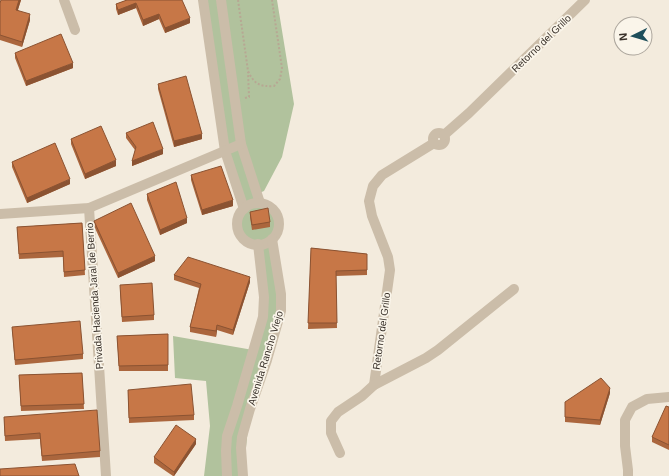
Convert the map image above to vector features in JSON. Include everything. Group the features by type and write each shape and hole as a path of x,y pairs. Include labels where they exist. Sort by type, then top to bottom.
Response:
{"street":[{"path":"64,0 75,30"},
{"path":"203,0 225,151 244,209"},
{"path":"221,0 241,144 260,203"},
{"name":"Retorno del Grillo","path":"374,385 390,270 388,257 372,216 369,201 373,186 382,175 434,142 436,145 443,144 446,138 444,135 469,113 585,0"},
{"name":"Privada Hacienda Jaral de Berrio","path":"0,214 89,208 241,144"},
{"path":"260,203 271,208 275,212 278,217 278,229 276,235 267,242 262,244 250,243 241,236 238,219 240,213 249,205 260,203"},
{"name":"Privada Hacienda Jaral de Berrio","path":"89,208 106,476"},
{"name":"Avenida Rancho Viejo","path":"242,476 242,437 281,311 281,294 272,239"},
{"name":"Avenida Rancho Viejo","path":"227,476 227,436 263,316 264,297 258,244"},
{"name":"Retorno del Grillo","path":"374,385 426,358 438,350 514,289"},
{"path":"340,453 331,433 331,421 338,412 362,396 374,385"},
{"path":"628,476 624,446 625,420 632,407 647,399 669,397"},
{"path":"237,406 250,409"}],"path":[{"path":"235,100 250,97 248,71 238,0"},
{"path":"248,71 251,78 258,85 265,87 274,86 280,79 282,68 272,0"}],"green space":[{"path":"203,0 277,0 294,104 282,157 264,191 257,194 260,203 272,209 278,218 278,228 272,239 281,294 250,409 243,476 204,476 210,426 206,381 175,378 173,336 253,350 263,317 257,244 245,239 241,236 239,231 238,220 244,209 225,151"}],"building":[{"path":"1,0 19,0 16,10 30,14 22,42 0,35"},
{"path":"127,0 182,0 190,18 165,28 159,14 143,20 136,3 118,10 116,4"},
{"path":"61,34 73,63 26,81 15,53"},
{"path":"186,76 202,134 174,141 158,84"},
{"path":"153,122 163,149 132,161 136,147 126,133"},
{"path":"101,126 116,160 85,174 71,139"},
{"path":"55,143 70,179 27,198 12,162"},
{"path":"221,166 233,200 202,210 191,175"},
{"path":"176,182 187,218 160,230 147,194"},
{"path":"131,203 155,256 118,273 94,221"},
{"path":"268,208 270,222 252,225 250,212"},
{"path":"82,223 85,270 64,272 63,251 19,254 17,227"},
{"path":"311,248 367,254 367,270 336,271 337,323 308,323"},
{"path":"188,257 250,277 233,330 217,325 216,331 190,327 201,284 174,275"},
{"path":"152,283 154,315 122,317 120,285"},
{"path":"80,321 83,354 15,360 12,327"},
{"path":"168,334 168,365 119,366 117,336"},
{"path":"82,373 84,404 21,406 19,375"},
{"path":"601,378 610,388 600,420 565,417 565,402"},
{"path":"191,384 194,415 129,418 128,390"},
{"path":"666,406 669,407 669,445 652,437"},
{"path":"97,410 100,451 42,456 40,433 5,436 4,417"},
{"path":"176,425 196,439 174,472 154,457"},
{"path":"75,464 79,476 0,476 0,469"}]}
